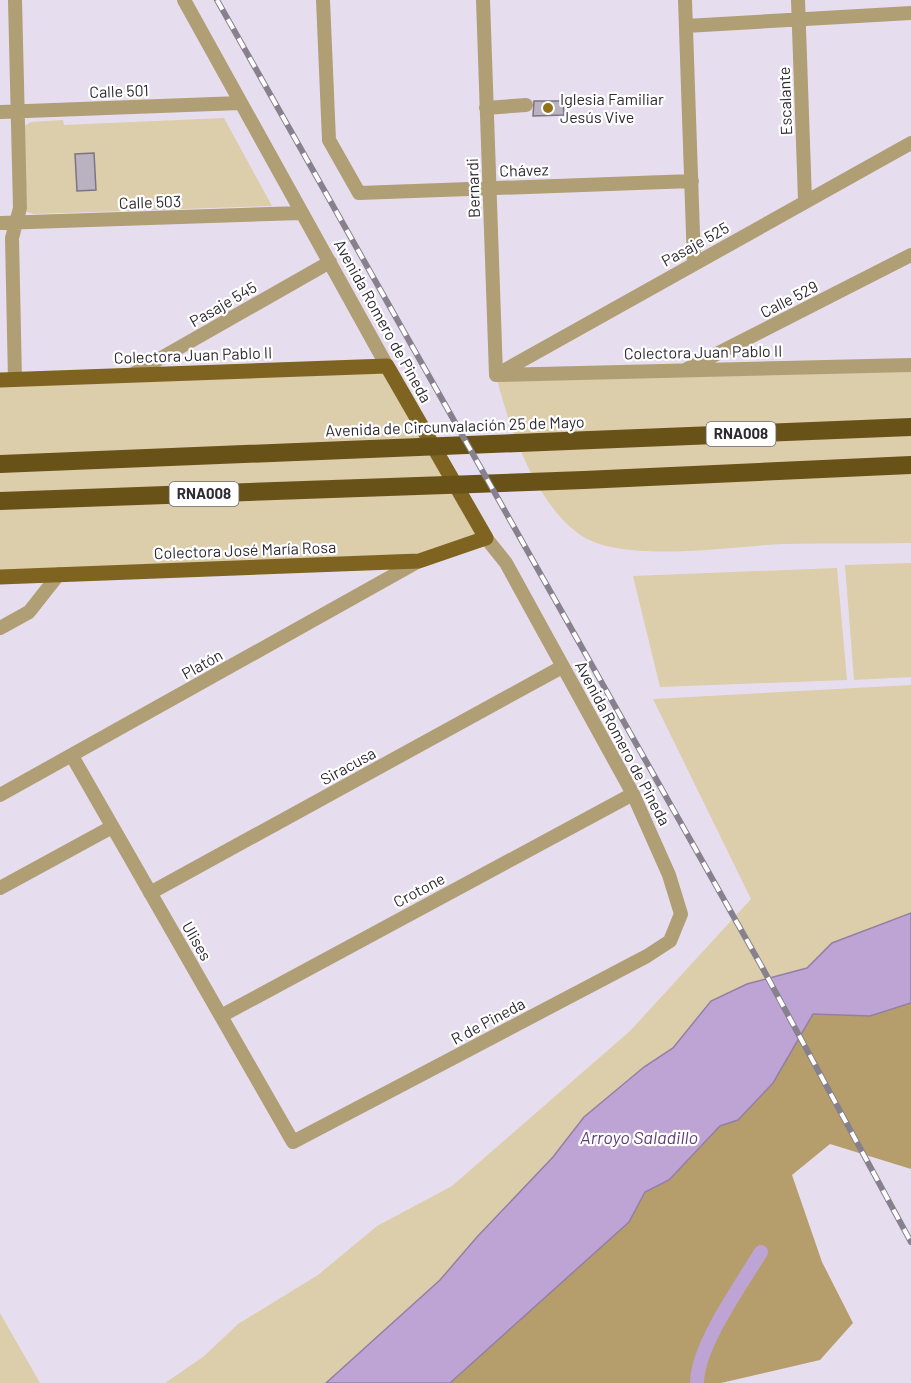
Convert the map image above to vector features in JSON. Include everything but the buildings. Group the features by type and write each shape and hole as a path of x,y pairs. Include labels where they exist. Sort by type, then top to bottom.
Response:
{"highway":[{"name":"Avenida de Circunvalación 25 de Mayo","path":"0,464 911,427"},
{"name":"RNA008","path":"0,456 116,460"},
{"name":"RNA008","path":"0,501 584,480 911,465"}],"main road":[{"name":"Colectora Juan Pablo II","path":"8,380 387,366"},
{"name":"Avenida Romero de Pineda","path":"387,366 486,538"},
{"name":"Colectora José María Rosa","path":"0,577 419,561 486,538"}],"street":[{"path":"8,380 12,238 20,208 15,0"},
{"name":"Avenida Romero de Pineda","path":"184,0 387,366"},
{"name":"Chávez","path":"323,0 329,140 359,193 692,181"},
{"name":"Bernardi","path":"483,0 496,375"},
{"path":"686,0 694,263"},
{"name":"Escalante","path":"798,0 805,200"},
{"path":"686,26 906,9"},
{"name":"Calle 501","path":"0,112 240,103"},
{"path":"486,108 526,105"},
{"name":"Pasaje 525","path":"496,375 911,142"},
{"name":"Calle 503","path":"0,223 301,213"},
{"name":"Calle 529","path":"682,371 911,255"},
{"name":"Pasaje 545","path":"133,374 330,262"},
{"name":"Colectora Juan Pablo II","path":"496,375 911,365"},
{"name":"Avenida Romero de Pineda","path":"486,538 506,563 633,794 669,875 681,914"},
{"name":"Platón","path":"0,795 419,561"},
{"path":"0,628 30,612 59,574"},
{"name":"Siracusa","path":"150,893 562,667"},
{"name":"Ulises","path":"72,756 293,1142"},
{"name":"Crotone","path":"221,1016 633,794"},
{"path":"0,888 112,827"},
{"name":"R de Pineda","path":"293,1142 647,956 670,941 681,914"}],"shaded area":[{"path":"224,118 272,206 34,214 27,212 24,126 31,122 63,120 64,125"},
{"path":"911,365 911,543 784,544 680,551 625,549 601,544 582,536 566,523 551,505 526,463 508,417 496,375"},
{"path":"387,366 486,538 419,561 0,577 0,380"},
{"path":"911,563 911,677 854,680 845,565"},
{"path":"837,568 847,680 660,687 633,576"},
{"path":"911,685 911,913 832,943 807,968 747,984 711,1001 673,1048 644,1067 584,1117 553,1157 477,1237 441,1280 326,1383 165,1383 203,1357 238,1324 318,1275 377,1226 452,1186 630,1031 751,899 653,699"},
{"path":"911,1003 911,1169 830,1144 792,1175 822,1262 853,1323 820,1360 721,1383 450,1383 629,1222 645,1192 669,1180 720,1126 738,1120 773,1083 813,1014 870,1016"},
{"path":"0,1313 40,1383 0,1383"}],"water":[{"name":"Arroyo Saladillo","path":"911,913 911,1003 870,1016 813,1014 773,1083 738,1120 720,1126 669,1180 645,1192 629,1222 450,1383 326,1383 440,1280 477,1237 553,1157 584,1117 644,1067 673,1048 711,1001 747,984 807,968 832,943"}],"waterway":[{"path":"697,1383 699,1368 712,1334 761,1252"}],"railway":[{"path":"217,0 762,967 911,1242"}],"place":[{"name":"Iglesia Familiar Jesús Vive","path":"548,108"}]}
